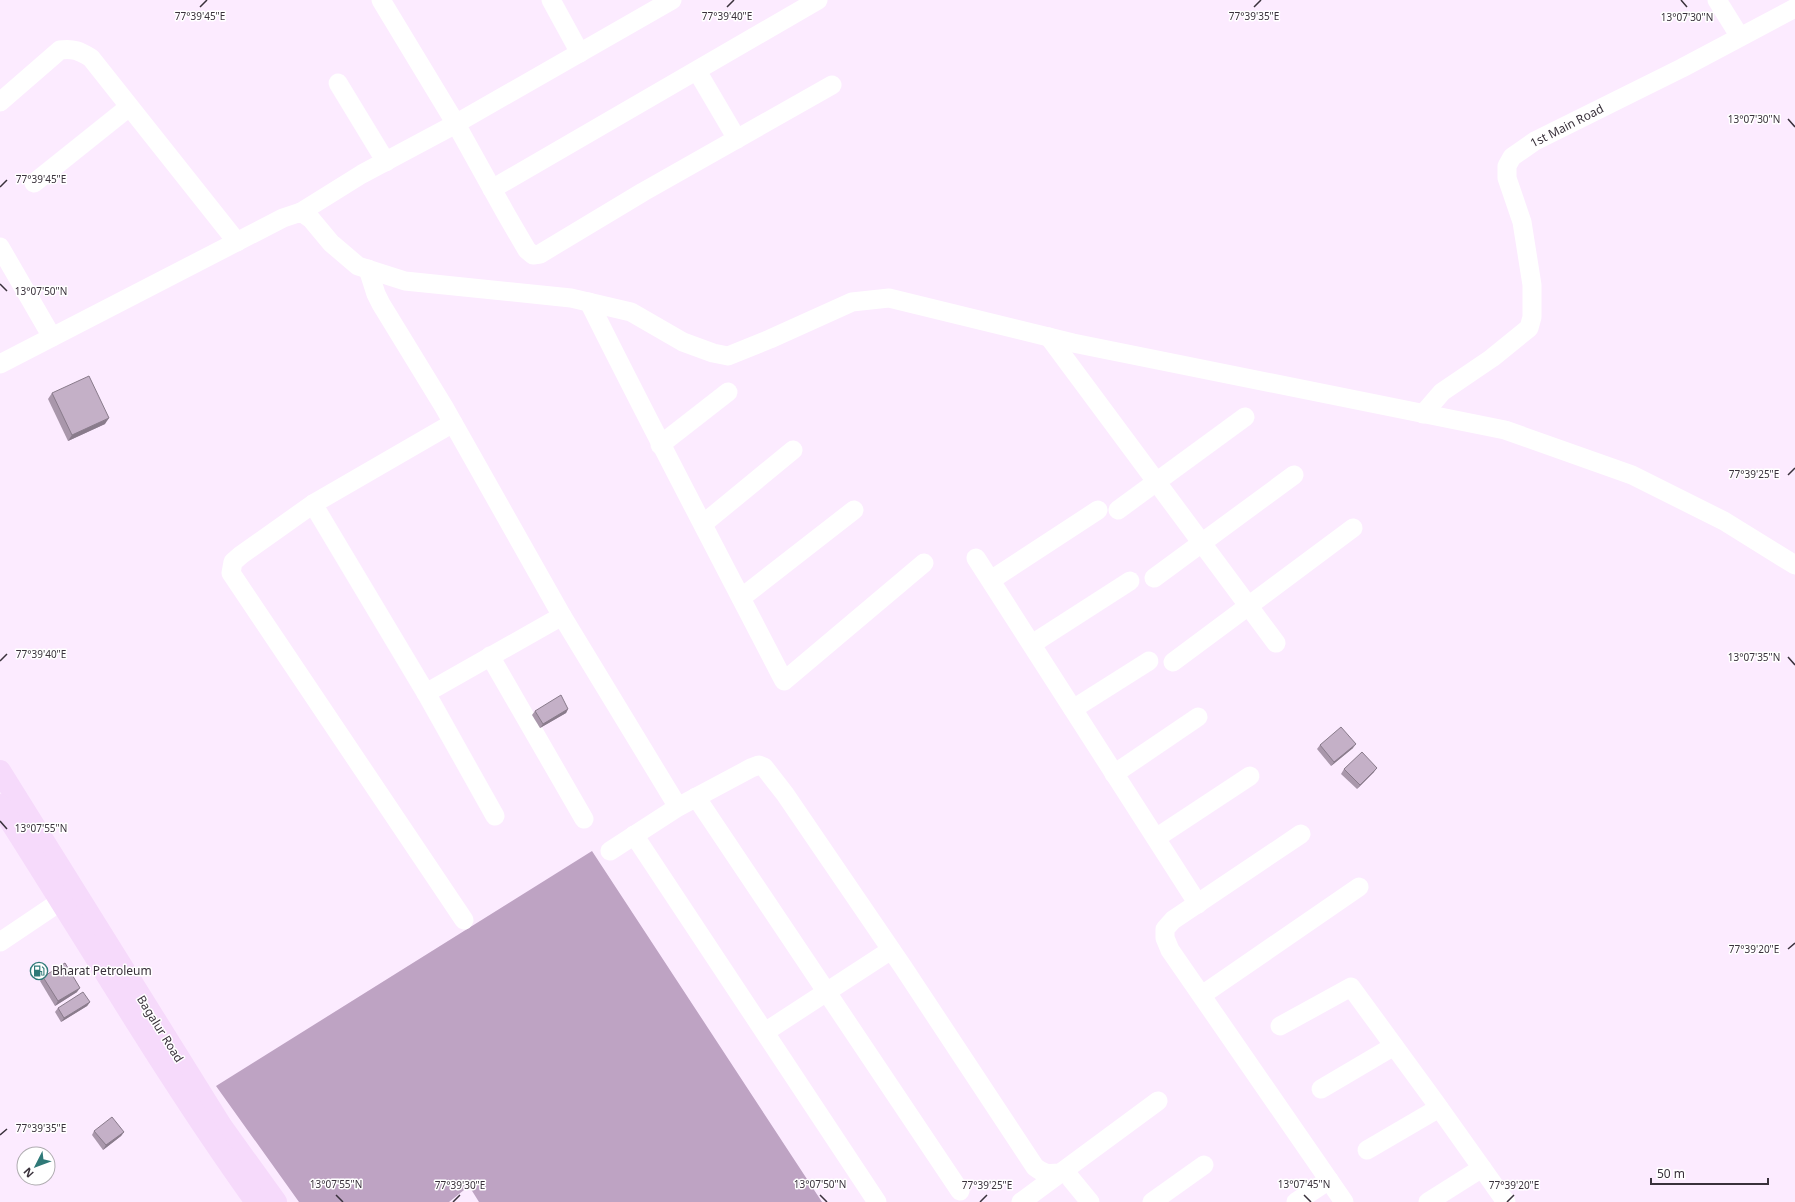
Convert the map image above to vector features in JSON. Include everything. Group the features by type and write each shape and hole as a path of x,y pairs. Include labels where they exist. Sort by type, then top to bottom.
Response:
{"main road":[{"name":"Bagalur Road","path":"0,771 222,1127 276,1202"},
{"name":"Bagalur Road","path":"0,805 62,901 113,987 164,1067 212,1140 256,1202"}],"street":[{"path":"381,0 456,124 527,250 533,255 540,254 643,192 832,85"},
{"path":"550,0 580,53"},
{"path":"0,364 283,218 301,212 362,174 456,124 672,0"},
{"path":"492,189 818,0"},
{"path":"1717,0 1740,37"},
{"name":"1st Main Road","path":"1423,414 1442,392 1492,358 1529,328 1532,317 1532,285 1522,222 1507,178 1506,166 1512,157 1535,141 1795,8"},
{"path":"0,102 60,50 72,48 91,58 237,242"},
{"path":"697,71 737,139"},
{"path":"338,83 386,162"},
{"path":"34,183 129,106"},
{"path":"301,212 311,219 332,243 358,266 405,281 571,298 589,302 630,312 683,342 713,353 728,356 852,302 889,298 1050,337 1505,430 1632,475 1724,521 1795,565"},
{"path":"0,247 52,337"},
{"path":"368,269 376,294 453,423 562,616 678,807"},
{"path":"589,302 660,446 703,524 784,681 924,564"},
{"path":"1050,337 1276,643"},
{"path":"660,446 728,392"},
{"path":"1118,510 1245,417"},
{"path":"453,423 313,504 232,562 231,573 464,920"},
{"path":"703,524 793,450"},
{"path":"1154,578 1294,475"},
{"path":"313,504 426,692 495,816"},
{"path":"741,598 854,510"},
{"path":"991,580 1098,510"},
{"path":"1173,662 1353,528"},
{"path":"976,558 1198,904"},
{"path":"1032,644 1130,581"},
{"path":"426,692 562,616"},
{"path":"490,656 584,819"},
{"path":"1073,709 1149,660"},
{"path":"1114,774 1198,717"},
{"path":"610,851 696,797 751,768 759,765 764,767 892,950 1035,1167 1046,1174 1067,1174 1074,1180 1090,1202"},
{"path":"1156,838 1250,776"},
{"path":"696,797 960,1191"},
{"path":"1302,834 1173,920 1165,929 1164,938 1170,950 1344,1202"},
{"path":"634,835 877,1202"},
{"path":"1202,995 1359,887"},
{"path":"0,942 62,901"},
{"path":"765,1032 892,950"},
{"path":"1280,1026 1351,987 1506,1202"},
{"path":"1322,1089 1394,1046"},
{"path":"1022,1202 1158,1102"},
{"path":"1367,1150 1439,1108"},
{"path":"1152,1202 1204,1165"},
{"path":"1428,1202 1482,1168"},
{"path":"1296,1202 1329,1180"}],"shaded area":[{"path":"592,851 822,1202 479,1202 469,1186 449,1202 299,1202 216,1086"}],"building":[{"path":"89,376 109,418 72,435 52,393"},
{"path":"561,695 568,709 543,724 535,711"},
{"path":"1341,727 1356,744 1334,762 1320,745"},
{"path":"1362,752 1377,768 1360,785 1344,769"},
{"path":"65,963 80,988 58,1001 43,977"},
{"path":"83,992 90,1002 64,1018 58,1008"},
{"path":"112,1117 124,1132 106,1145 94,1131"}],"place":[{"name":"Bharat Petroleum","path":"39,971"}]}
